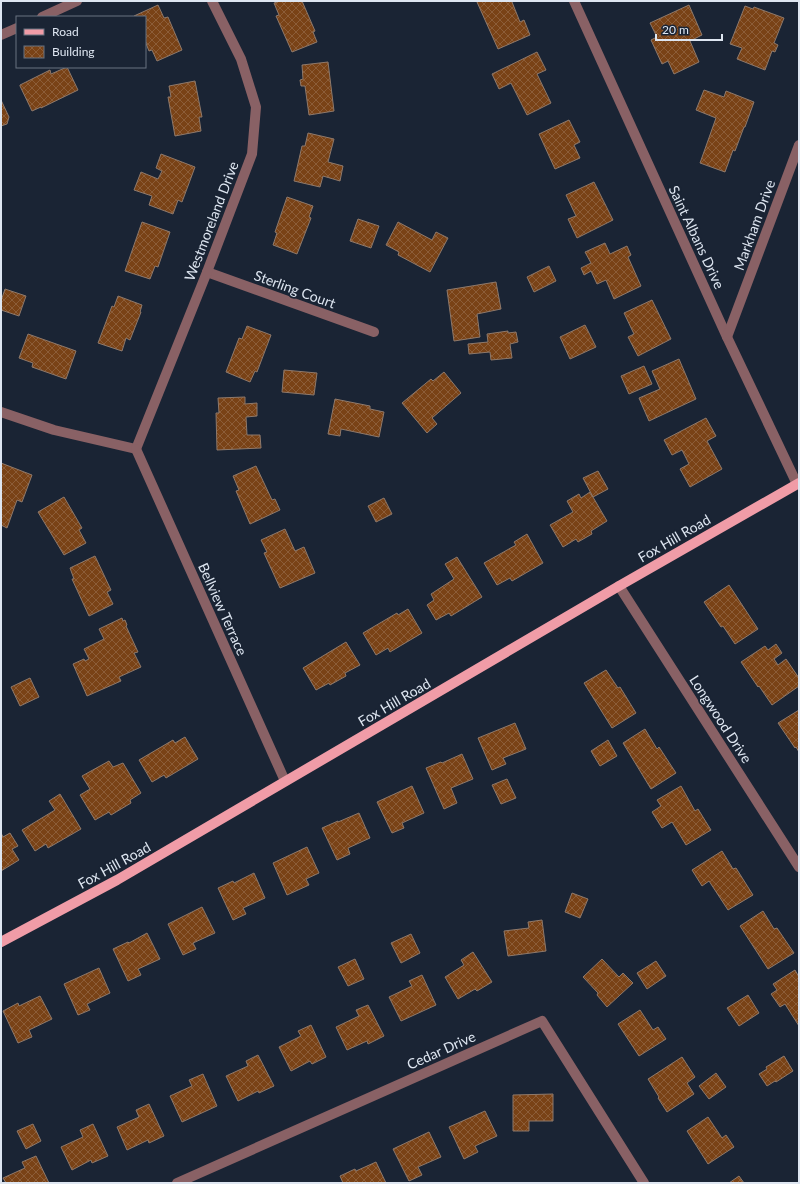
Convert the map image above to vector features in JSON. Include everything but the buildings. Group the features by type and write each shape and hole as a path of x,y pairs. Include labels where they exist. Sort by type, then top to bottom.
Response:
{"main road":[{"name":"Fox Hill Road","path":"1,942 116,880 798,483"}],"street":[{"path":"44,16 77,1"},
{"name":"Westmoreland Drive","path":"136,449 207,272 252,154 256,106 241,59 212,1"},
{"name":"Saint Albans Drive","path":"574,1 727,337 798,483"},
{"path":"1,35 16,28"},
{"name":"Markham Drive","path":"727,337 799,146"},
{"name":"Sterling Court","path":"207,272 374,332"},
{"path":"1,412 54,430 136,449"},
{"name":"Bellview Terrace","path":"136,449 285,781"},
{"name":"Longwood Drive","path":"619,586 799,867"},
{"name":"Cedar Drive","path":"177,1183 542,1021 644,1183"}]}
